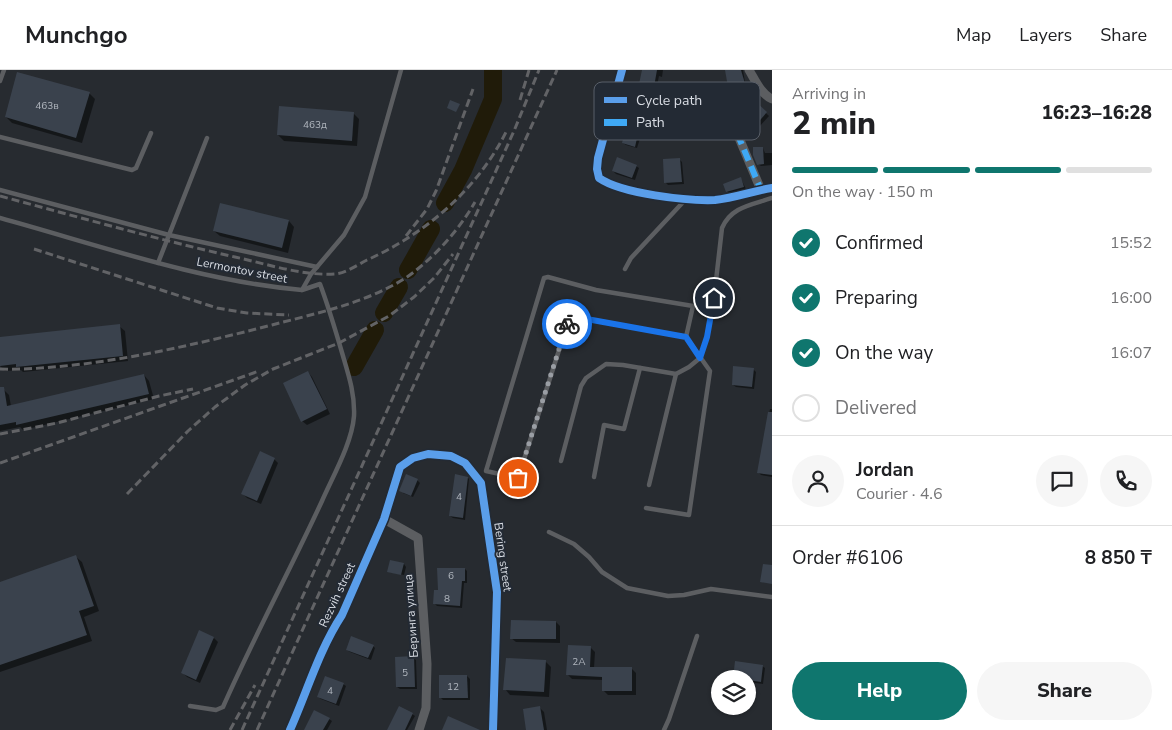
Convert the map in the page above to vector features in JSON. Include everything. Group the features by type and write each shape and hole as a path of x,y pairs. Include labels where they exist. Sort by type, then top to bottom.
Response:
{"street":[{"path":"749,70 757,82"},
{"path":"760,87 772,99"},
{"path":"603,140 598,158 597,169 599,178 619,188 665,196 714,200 732,198 772,188"},
{"path":"740,140 761,190"},
{"name":"Bering street","path":"400,467 413,458 428,454 451,456 465,463 481,483 497,592 493,730"},
{"name":"Rezvih street","path":"290,730 384,519 400,467"},
{"name":"Беринга улица","path":"384,519 418,538 427,664 426,708 419,730"}],"lane":[{"path":"0,80 4,70"},
{"name":"Lermontov street","path":"0,218 158,263 272,288 302,290 311,274 344,235 365,197 401,70"},
{"path":"0,136 132,170 136,168 151,133"},
{"path":"158,263 207,138"},
{"path":"0,190 169,235 317,267"},
{"path":"625,269 630,258 687,198"},
{"path":"561,461 581,386 586,378 606,364 676,374 700,358 709,327 722,228 726,218 736,210 772,198"},
{"path":"646,508 689,515 710,371 686,337 570,316 518,478 486,471 544,278 548,277 596,290 693,306 686,337"},
{"path":"190,706 216,710 223,707 317,512 351,429 354,417 352,388 330,310 320,284 302,290"},
{"path":"594,477 604,425 624,429 640,368"},
{"path":"649,485 676,374"},
{"path":"549,532 574,544 590,557 602,572 627,588 668,596 684,595 711,589 772,597"},
{"path":"664,730 697,636"}],"building":[{"path":"642,70 657,70 655,82 639,82"},
{"path":"725,70 741,70 745,82 727,82"},
{"path":"17,72 90,92 76,138 5,117"},
{"path":"450,100 460,104 456,112 447,108"},
{"path":"279,106 354,112 352,141 277,135"},
{"path":"760,106 767,112 760,120"},
{"path":"623,140 637,140 635,147 622,143"},
{"path":"753,147 763,147 764,164 757,165 753,155"},
{"path":"617,157 637,165 632,178 612,171"},
{"path":"680,158 682,182 664,183 663,159"},
{"path":"741,177 744,187 726,192 723,184"},
{"path":"220,203 289,220 282,248 213,231"},
{"path":"120,324 123,356 16,367 16,364 0,366 0,337"},
{"path":"733,366 754,368 752,387 732,385"},
{"path":"308,371 327,409 301,422 283,383"},
{"path":"144,374 149,394 16,425 16,422 0,425 0,387 4,387 7,406"},
{"path":"768,412 772,412 772,475 757,473"},
{"path":"260,451 275,458 257,501 241,494"},
{"path":"406,474 418,479 411,496 399,491"},
{"path":"455,474 468,477 463,518 449,516"},
{"path":"76,555 94,606 79,611 87,635 0,665 0,582"},
{"path":"390,560 404,563 401,575 387,572"},
{"path":"763,564 772,565 772,584 760,582"},
{"path":"437,568 465,568 465,581 462,581 460,606 433,604 434,590 438,590"},
{"path":"511,620 556,621 556,639 510,639"},
{"path":"199,630 214,637 196,680 181,673"},
{"path":"351,636 374,645 368,658 346,650"},
{"path":"568,645 591,646 590,667 632,667 632,691 602,691 602,677 566,675"},
{"path":"414,656 415,687 396,687 395,657"},
{"path":"506,658 546,660 544,692 503,690"},
{"path":"735,661 763,665 761,682 756,681 756,670 734,670"},
{"path":"439,675 467,675 468,698 439,698"},
{"path":"325,676 344,683 336,704 317,697"},
{"path":"399,706 413,713 405,730 387,730"},
{"path":"540,706 544,730 526,730 523,709"},
{"path":"314,710 330,718 323,730 304,730"},
{"path":"448,716 480,730 442,730"}],"waterway":[{"path":"445,203 463,170 493,99 493,70"},
{"path":"408,270 431,229"},
{"path":"384,313 399,287"},
{"path":"354,367 375,330"}],"railway":[{"path":"520,100 529,70"},
{"path":"242,730 514,131 539,70"},
{"path":"257,730 557,70"},
{"path":"406,236 427,209 436,191 473,89"},
{"path":"0,196 272,266 310,273 335,274 347,270 388,249 429,223 465,191 494,153 506,132"},
{"path":"0,369 31,369 83,364 154,352 272,325 359,300 392,286 427,261 445,243 475,202"},
{"path":"34,249 217,308 247,313 289,315"},
{"path":"127,494 188,431 215,407 245,385 273,369 339,343 389,316 414,297 434,278 453,254"},
{"path":"0,463 259,371"},
{"path":"0,434 57,423 193,389"},
{"path":"230,730 255,685"}],"marked path":[{"path":"740,140 761,190"}],"cycle path":[{"path":"619,82 622,70"},
{"path":"603,140 598,158 597,169 599,178 609,184 623,188 655,195 715,200 772,188"},
{"path":"290,730 320,657 342,615 384,519 400,467 413,458 428,454 451,456 465,463 481,483 497,592 493,730"}],"way so far":[{"path":"518,478 567,324"}],"route":[{"path":"567,324 570,316 686,337 700,358 707,337 714,298"}]}
